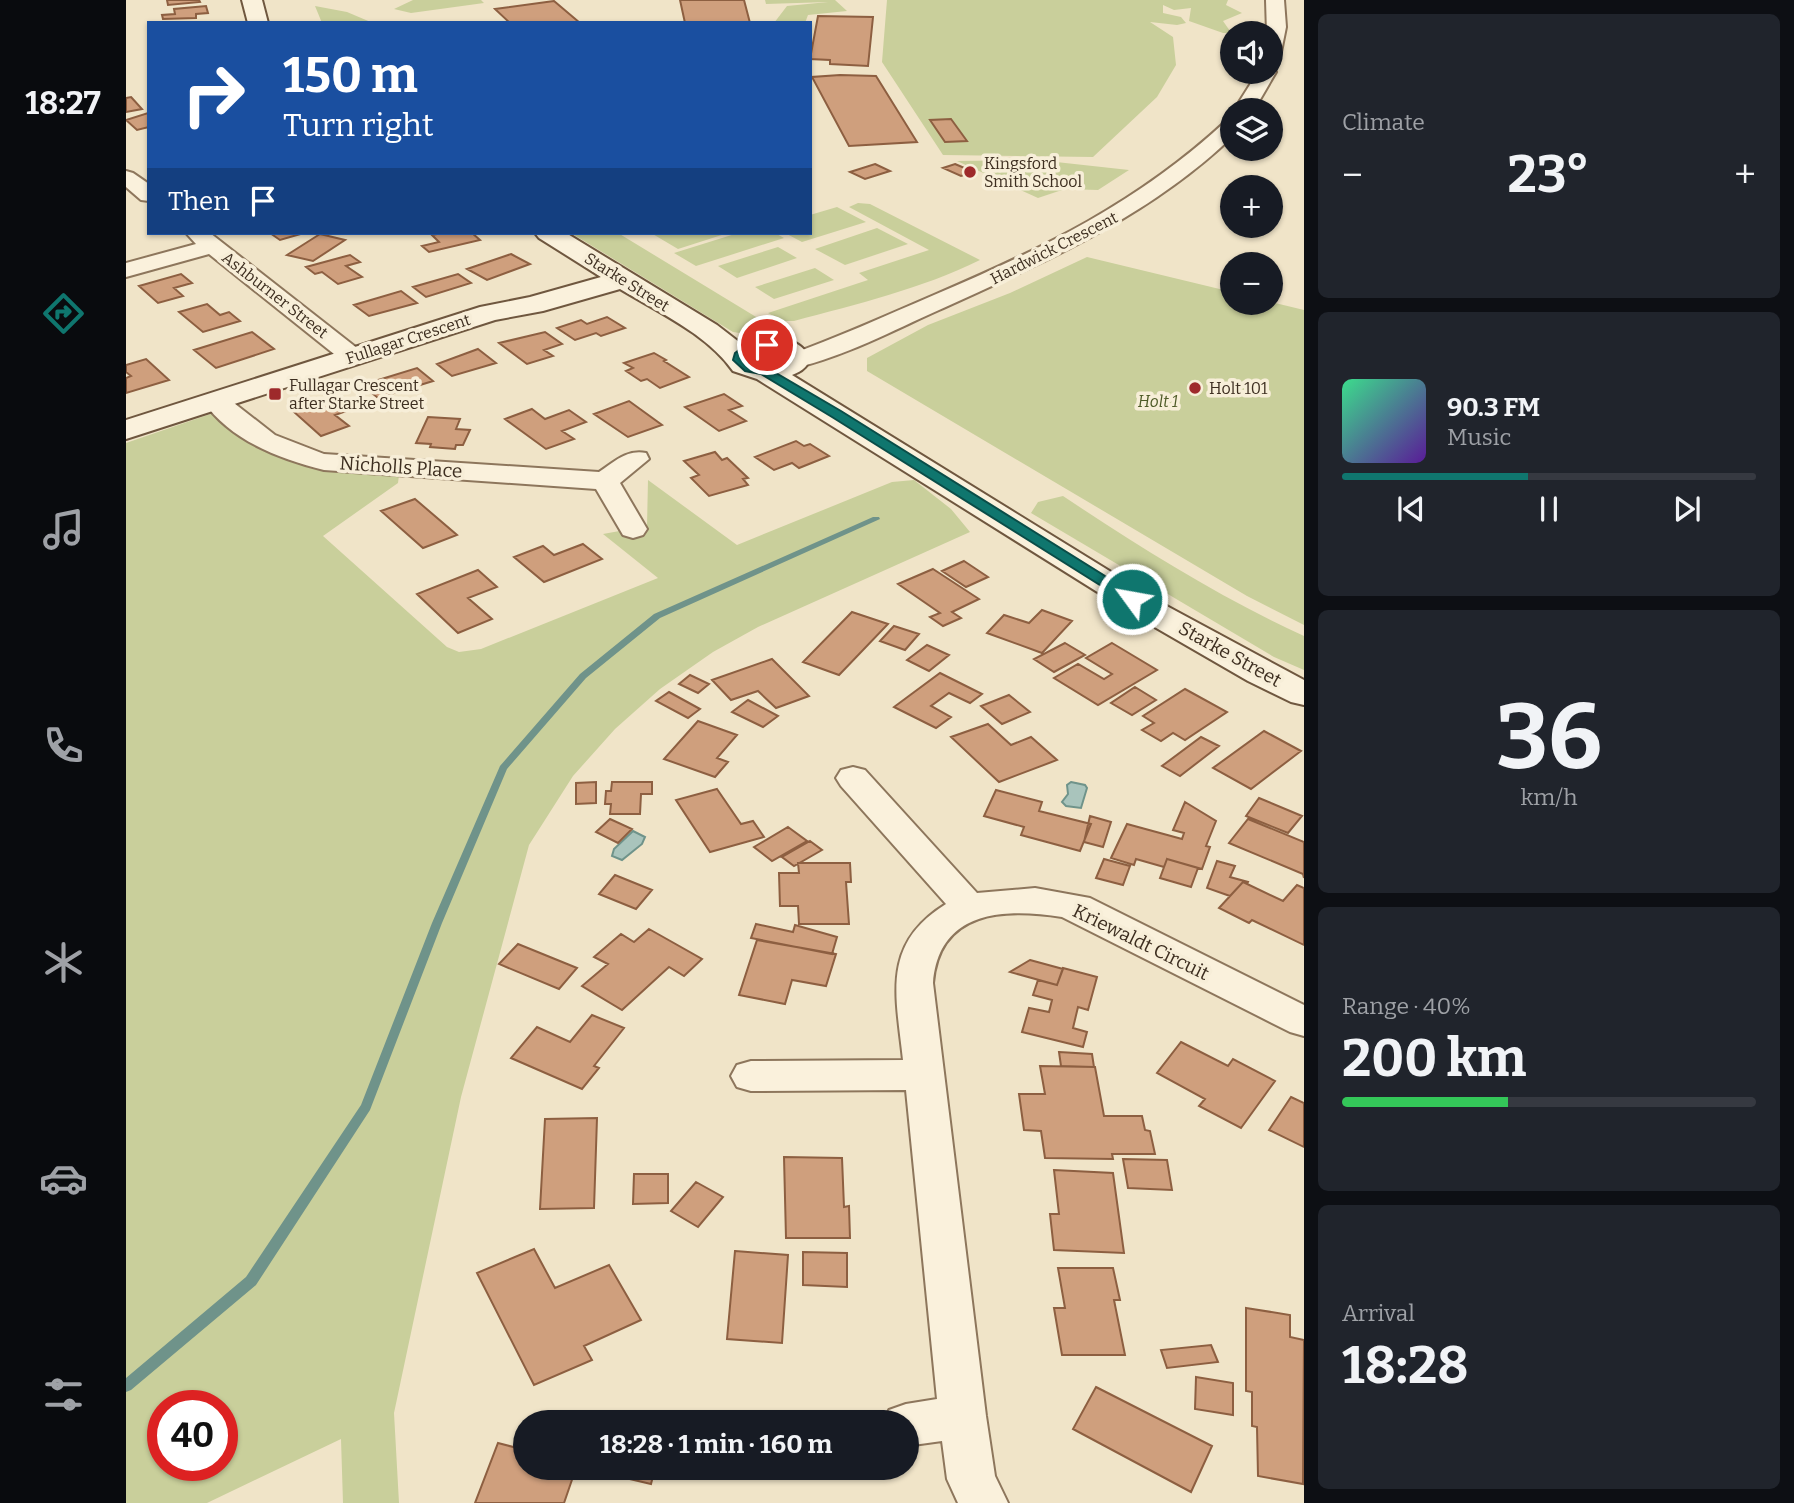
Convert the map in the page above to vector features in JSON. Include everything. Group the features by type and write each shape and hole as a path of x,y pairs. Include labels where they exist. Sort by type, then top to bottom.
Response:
{"street":[{"path":"252,0 257,21"},
{"path":"1275,0 1277,21"},
{"name":"Hardwick Crescent","path":"795,362 880,330 933,304 1021,267 1117,218 1185,171 1220,137"},
{"path":"126,177 147,193"},
{"name":"Starke Street","path":"551,235 707,331 757,354 836,414 1151,611 1304,694"},
{"path":"126,270 205,239"},
{"name":"Ashburner Street","path":"205,239 353,357"},
{"name":"Fullagar Crescent","path":"126,430 490,313 533,304 614,275"},
{"name":"Hardwick Crescent","path":"757,354 933,304"},
{"path":"757,354 789,350 794,355 795,362"},
{"name":"Starke Street","path":"795,362 836,414"},
{"name":"Nicholls Place","path":"216,401 266,443 291,455 324,462 605,481"},
{"path":"633,529 605,481 636,459"},
{"path":"853,778 969,907"},
{"name":"Kriewaldt Circuit","path":"983,1503 971,1479 962,1416 914,983 915,958 929,934 940,924 969,907 1042,899 1077,906 1304,1023"},
{"path":"751,1076 924,1075"},
{"path":"919,1423 962,1416"}],"green space":[{"path":"413,0 481,0 484,3 411,13 394,9"},
{"path":"765,0 835,0 847,11 808,15 806,21 776,21 787,6 828,2 766,4"},
{"path":"887,0 1228,0 1226,5 1242,13 1220,21 1220,32 1189,21 1191,8 1174,10 1163,5 1163,13 1181,17 1186,23 1177,25 1150,22 1173,37 1176,65 1157,97 1093,157 943,155 882,62"},
{"path":"315,6 347,12 368,21 321,21"},
{"path":"1038,160 1129,170 1098,190 1065,189 1038,198 957,161"},
{"path":"858,203 870,204 980,260 912,288 794,321 783,321 768,313 868,280 859,273 929,250 849,207"},
{"path":"837,207 866,222 802,242 789,235 812,235 812,214"},
{"path":"877,228 908,244 845,265 815,249"},
{"path":"574,235 621,235 784,334 759,336 733,332"},
{"path":"654,235 722,235 678,249"},
{"path":"732,235 779,235 784,238 696,266 674,253"},
{"path":"778,247 797,258 737,278 718,266"},
{"name":"Holt 1","path":"1087,257 1220,289 1220,315 1283,315 1283,305 1304,310 1304,625 1247,596 867,371 867,358 928,325 1010,293"},
{"path":"815,268 834,280 774,299 755,287"},
{"path":"225,409 291,455 400,467 398,483 323,536 447,647 459,652 481,649 658,578 603,534 647,526 648,480 737,545 892,482 914,480 951,509 970,532 758,627 713,652 660,689 615,729 573,776 529,845 461,1097 394,1413 399,1503 343,1503 341,1439 207,1503 126,1503 126,443"},
{"path":"1063,496 1181,571 1304,636 1304,670 1274,657 1031,513 1038,502"}],"water":[{"path":"1071,782 1085,785 1087,788 1081,808 1066,806 1062,802 1068,794 1067,785"},
{"path":"633,831 645,837 642,844 622,860 612,856 614,849"}],"building":[{"path":"167,0 199,0 200,2 168,5"},
{"path":"680,0 744,0 749,21 685,21"},
{"path":"554,1 578,21 508,21 495,9"},
{"path":"206,6 208,13 196,14 196,18 163,19 162,15 175,14 174,9"},
{"path":"818,16 873,17 868,66 830,64 830,60 812,59"},
{"path":"876,76 917,142 849,146 812,77"},
{"path":"131,97 142,109 126,112 126,98"},
{"path":"147,113 147,128 137,130 126,120"},
{"path":"951,119 967,141 945,142 930,120"},
{"path":"875,164 890,171 865,179 850,172"},
{"path":"955,164 974,172 961,176 943,168"},
{"path":"273,235 297,235 280,240"},
{"path":"318,235 345,240 313,261 287,255"},
{"path":"432,235 474,235 480,240 429,252 422,246 439,242"},
{"path":"511,254 530,264 487,280 467,269"},
{"path":"350,255 360,262 346,266 362,277 338,284 322,272 315,274 306,267"},
{"path":"181,274 192,283 174,288 183,296 158,303 139,286"},
{"path":"458,274 471,283 426,297 413,287"},
{"path":"401,291 417,303 369,316 354,305"},
{"path":"207,304 220,315 229,312 240,321 203,332 179,312"},
{"path":"607,317 625,328 601,336 596,333 575,340 557,328 581,320 587,324"},
{"path":"252,332 274,349 216,368 194,350"},
{"path":"545,332 562,344 544,350 553,356 527,364 499,343"},
{"path":"478,349 496,363 452,376 437,364"},
{"path":"654,353 689,377 660,388 647,379 641,381 626,371 633,368 624,363"},
{"path":"146,359 169,380 126,393 126,378 131,376 126,372 126,365"},
{"path":"417,368 433,381 378,398 362,385"},
{"path":"724,394 742,406 729,410 746,421 719,431 685,407"},
{"path":"340,397 355,408 335,415 349,426 321,436 294,412"},
{"path":"629,401 662,425 628,437 594,414"},
{"path":"532,409 545,419 569,410 586,422 562,431 574,439 546,449 505,419"},
{"path":"428,417 460,419 456,429 470,430 463,445 456,445 455,449 416,443"},
{"path":"796,441 804,446 810,444 829,456 799,468 792,463 774,470 755,457"},
{"path":"715,452 722,460 727,458 748,478 743,479 748,485 709,496 691,478 699,475 684,461"},
{"path":"415,499 457,535 423,548 381,511"},
{"path":"583,544 602,559 544,582 514,557 543,546 554,555"},
{"path":"964,561 988,577 966,587 942,571"},
{"path":"933,569 979,599 952,612 961,618 943,626 930,617 940,613 898,584"},
{"path":"478,570 497,587 468,598 492,619 458,633 417,594"},
{"path":"1042,610 1072,621 1042,653 987,633 1004,615 1029,623"},
{"path":"852,612 888,624 839,675 803,662"},
{"path":"894,626 919,634 905,650 880,641"},
{"path":"1065,643 1085,655 1054,672 1034,659"},
{"path":"1112,643 1157,670 1098,705 1054,678 1078,664 1104,679 1112,674 1086,658"},
{"path":"927,645 949,655 929,671 907,660"},
{"path":"772,659 809,696 776,708 758,691 731,700 712,680"},
{"path":"940,673 982,694 970,703 949,693 931,706 951,717 936,728 894,707"},
{"path":"690,675 709,684 698,693 679,684"},
{"path":"1135,687 1156,700 1132,715 1111,703"},
{"path":"1185,689 1227,712 1185,740 1173,733 1161,741 1142,730 1154,723 1143,716"},
{"path":"669,692 700,709 688,718 656,701"},
{"path":"1009,695 1030,712 1002,724 981,706"},
{"path":"748,700 778,716 763,727 732,712"},
{"path":"698,721 737,735 717,758 728,762 715,777 664,759"},
{"path":"988,724 1011,745 1031,737 1057,760 999,782 951,737"},
{"path":"1264,731 1301,751 1251,789 1213,768"},
{"path":"1201,737 1219,746 1180,776 1162,766"},
{"path":"596,782 596,803 576,804 576,783"},
{"path":"612,782 652,782 652,794 641,794 640,814 610,814 611,804 605,804 606,791 611,791"},
{"path":"717,789 741,824 753,821 764,837 710,852 676,800"},
{"path":"996,790 1042,802 1039,811 1091,824 1080,851 1021,835 1024,827 984,816"},
{"path":"1259,798 1302,816 1288,833 1246,816"},
{"path":"1185,802 1216,821 1206,846 1210,847 1202,869 1167,859 1164,867 1136,859 1134,865 1111,858 1127,824 1182,839 1184,833 1173,830"},
{"path":"1090,816 1111,822 1103,847 1084,842"},
{"path":"610,819 632,829 618,843 596,832"},
{"path":"1248,819 1304,842 1304,878 1303,874 1229,843"},
{"path":"788,827 807,841 772,861 754,847"},
{"path":"810,841 822,850 794,866 782,857"},
{"path":"1104,859 1130,866 1123,885 1096,878"},
{"path":"1167,859 1198,868 1191,887 1160,878"},
{"path":"1217,861 1235,866 1230,877 1248,882 1247,884 1243,882 1230,896 1207,888"},
{"path":"798,863 850,863 851,882 846,882 849,924 799,924 798,906 780,906 779,873 799,873"},
{"path":"615,875 652,890 636,909 599,894"},
{"path":"1243,882 1283,901 1297,885 1304,888 1304,945 1252,920 1249,923 1219,908"},
{"path":"756,924 793,932 795,925 837,937 832,954 751,938"},
{"path":"649,929 702,959 684,976 669,967 622,1010 582,986 608,964 594,957 621,934 634,942"},
{"path":"757,940 836,954 826,986 792,980 785,1004 739,995"},
{"path":"518,944 577,968 559,989 499,964"},
{"path":"1030,960 1063,969 1057,985 1010,972"},
{"path":"1063,968 1097,977 1088,1010 1078,1007 1073,1028 1087,1032 1083,1047 1022,1032 1029,1008 1049,1012 1052,1000 1033,995 1038,980 1057,985"},
{"path":"592,1015 624,1028 594,1066 599,1068 582,1089 511,1058 537,1027 570,1042"},
{"path":"1181,1042 1228,1066 1233,1059 1275,1081 1241,1128 1199,1106 1205,1099 1157,1073"},
{"path":"1059,1052 1092,1054 1094,1067 1061,1066"},
{"path":"1040,1066 1095,1067 1104,1116 1142,1116 1145,1130 1150,1131 1155,1154 1112,1154 1113,1159 1045,1158 1041,1131 1024,1130 1019,1094 1045,1094"},
{"path":"1291,1097 1304,1103 1304,1147 1269,1130"},
{"path":"597,1118 594,1208 540,1209 545,1119"},
{"path":"784,1157 842,1158 844,1207 849,1206 850,1238 786,1238"},
{"path":"1123,1159 1167,1160 1172,1190 1128,1188"},
{"path":"1054,1170 1113,1173 1124,1253 1054,1250 1050,1214 1059,1214"},
{"path":"634,1174 668,1174 668,1203 633,1204"},
{"path":"696,1182 723,1197 698,1227 671,1211"},
{"path":"534,1249 555,1288 609,1265 641,1320 584,1346 592,1360 534,1385 477,1273"},
{"path":"735,1251 788,1255 782,1343 727,1339"},
{"path":"803,1252 847,1253 847,1287 803,1285"},
{"path":"1058,1268 1113,1268 1120,1300 1114,1300 1125,1355 1062,1355 1054,1308 1065,1308"},
{"path":"1246,1308 1290,1315 1290,1337 1304,1340 1303,1484 1258,1476 1257,1427 1252,1426 1252,1392 1246,1391"},
{"path":"1211,1345 1218,1362 1167,1368 1161,1350"},
{"path":"1196,1377 1233,1383 1233,1415 1195,1409"},
{"path":"1096,1387 1212,1446 1191,1492 1073,1429"},
{"path":"498,1443 513,1447 513,1480 572,1480 564,1503 475,1503"},
{"path":"634,1480 652,1480 651,1484"}],"waterway":[{"path":"126,1386 251,1281 366,1107 437,923 503,768 583,676 657,616 876,519"}],"place":[{"name":"Kingsford Smith School","path":"970,172"},
{"name":"Holt 101","path":"1195,388"},
{"name":"Fullagar Crescent after Starke Street","path":"275,394"}],"route":[{"path":"767,345 748,348 739,356 739,360 750,369 765,371 836,414 1132,599"}]}
